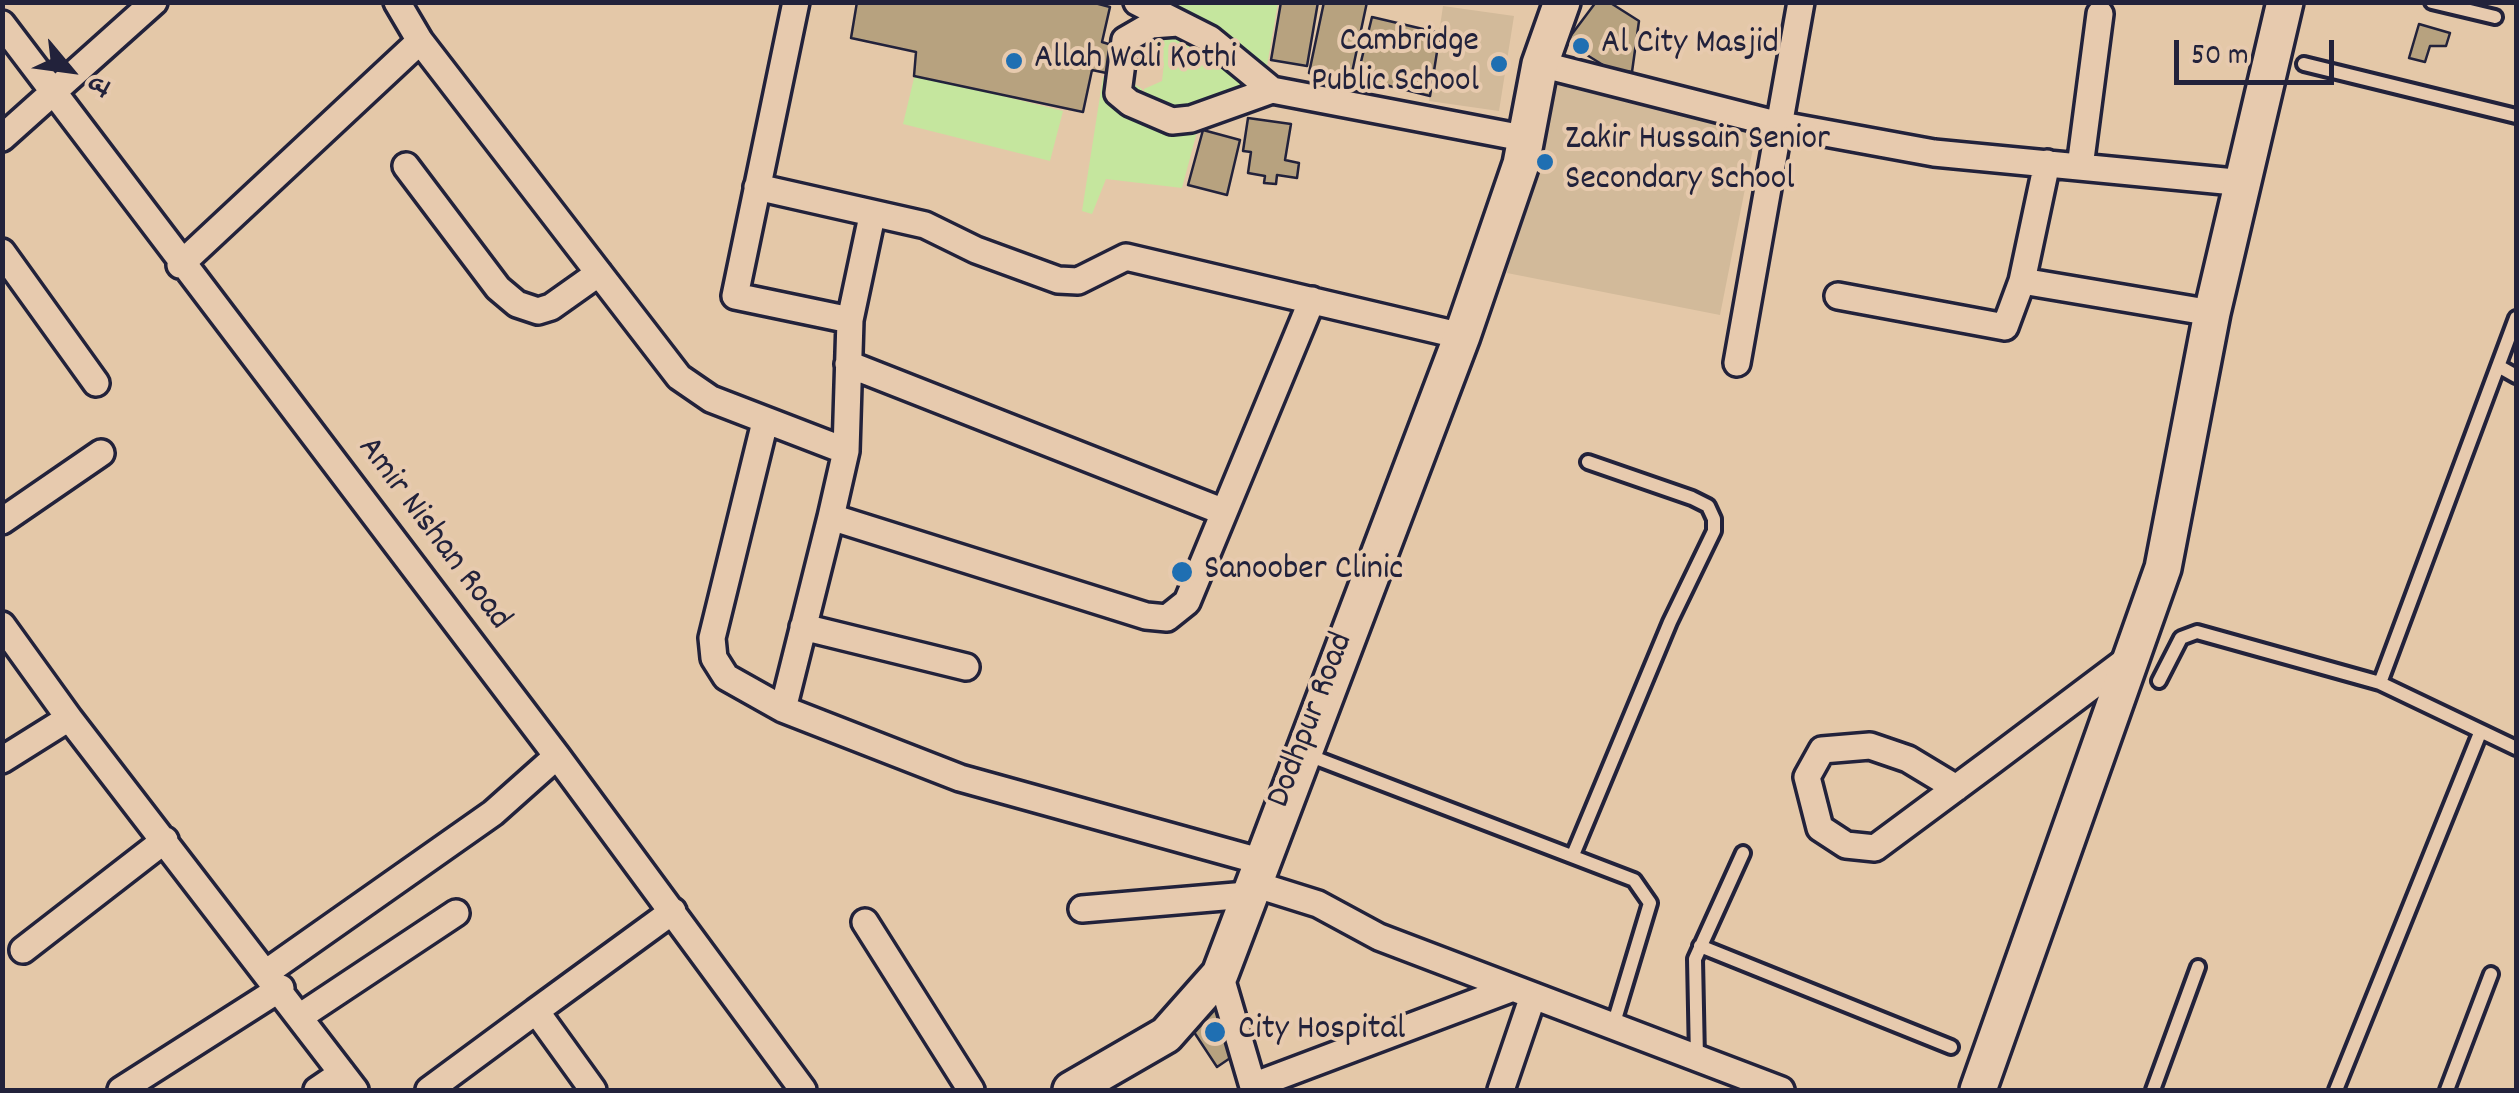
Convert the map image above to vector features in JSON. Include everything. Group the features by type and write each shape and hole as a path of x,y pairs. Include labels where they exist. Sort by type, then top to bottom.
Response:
{"street":[{"path":"2,138 154,2"},
{"path":"397,2 420,41 679,377 711,399 846,451"},
{"path":"796,2 735,296 850,320"},
{"path":"1137,2 1210,39 1272,90 1528,140"},
{"name":"Dodhpur Road","path":"1071,1090 1166,1035 1220,974 1462,336 1528,140 1540,64 1562,2"},
{"path":"1737,363 1776,124 1801,2"},
{"path":"1978,1090 2163,568 2212,313 2285,2"},
{"path":"2080,166 2100,14"},
{"path":"1178,23 1151,24 1125,40 1118,93 1130,103 1172,121 1191,119 1272,90"},
{"name":"Amir Nishan Road","path":"2,24 180,265 557,756 803,1090"},
{"path":"180,265 420,41"},
{"path":"1540,64 1776,124 1934,152 2245,182"},
{"path":"1838,296 2004,327 2022,281 2046,163"},
{"path":"406,166 498,288 516,304 538,311 551,307 599,273"},
{"path":"756,187 872,216 924,224 976,250 1058,280 1078,282 1126,257 1462,336"},
{"path":"783,709 846,451 850,320 872,216"},
{"path":"2,252 96,383"},
{"path":"2022,281 2212,313"},
{"path":"831,517 1146,616 1167,618 1187,602 1312,300"},
{"path":"848,364 1224,512"},
{"path":"765,422 712,638 714,658 726,677 783,709 960,778 1318,904 1379,937 1697,1058 1751,1085 1781,1090"},
{"path":"2,521 101,453"},
{"path":"2,625 349,1082 318,1090"},
{"path":"804,627 966,667"},
{"path":"1956,788 1908,760 1870,746 1822,750 1807,777 1820,828 1846,845 1874,848 1956,788 2132,656"},
{"path":"2,760 70,718"},
{"path":"121,1090 274,980 492,814 557,756"},
{"path":"24,950 165,840"},
{"path":"1082,909 1254,880"},
{"path":"429,1090 673,911"},
{"path":"301,1016 456,913"},
{"path":"865,922 971,1090"},
{"path":"1220,974 1254,1088 1523,992"},
{"path":"1501,1090 1523,992"},
{"path":"536,1011 594,1090"}],"lane":[{"path":"2432,2 2495,16"},
{"path":"2304,64 2516,116"},
{"path":"2380,683 2516,318"},
{"path":"2500,367 2516,376"},
{"path":"1573,855 1670,622 1714,532 1708,506 1588,462"},
{"path":"2159,681 2181,638 2197,632 2380,683 2516,748"},
{"path":"2336,1090 2480,733"},
{"path":"1301,752 1634,880 1650,903 1612,1026"},
{"path":"1697,1058 1693,1005 1700,946 1743,854"},
{"path":"1700,946 1951,1047"},
{"path":"2153,1090 2198,967"},
{"path":"2446,1090 2491,974"}],"shaded area":[{"path":"1443,6 1514,16 1499,111 1429,101"},
{"path":"1548,66 1761,108 1720,315 1507,273"}],"green space":[{"path":"1167,3 1278,3 1265,77 1165,11"},
{"path":"1180,31 1258,89 1198,128 1182,188 1106,179 1092,214 1082,211 1103,77 1129,81 1142,89 1146,107 1144,89 1162,81 1164,63 1149,50 1160,32"},
{"path":"915,74 1063,111 1050,161 903,124"}],"building":[{"name":"Allah Wali Kothi","path":"857,2 1091,2 1110,7 1102,42 1115,46 1111,74 1092,70 1083,112 914,76 916,52 851,38"},
{"path":"1281,2 1318,2 1307,66 1271,60"},
{"path":"1324,2 1367,2 1350,82 1309,73"},
{"name":"Al City Masjid","path":"1596,2 1609,2 1639,21 1632,72 1611,70 1566,42"},
{"path":"1372,17 1440,33 1430,96 1357,78"},
{"path":"2419,24 2450,33 2446,46 2430,46 2425,62 2409,58"},
{"path":"1248,118 1291,124 1285,160 1299,163 1297,178 1277,175 1276,184 1264,183 1265,176 1248,173 1251,152 1243,151"},
{"path":"1203,130 1240,140 1227,195 1188,185"},
{"path":"1213,1006 1242,1050 1217,1067 1188,1023"}],"place":[{"name":"Al City Masjid","path":"1581,46"},
{"name":"Allah Wali Kothi","path":"1014,61"},
{"name":"Cambridge Public School","path":"1499,64"},
{"name":"Zakir Hussain Senior Secondary School","path":"1545,162"},
{"name":"Sanoober Clinic","path":"1182,572"},
{"name":"City Hospital","path":"1215,1032"}]}
